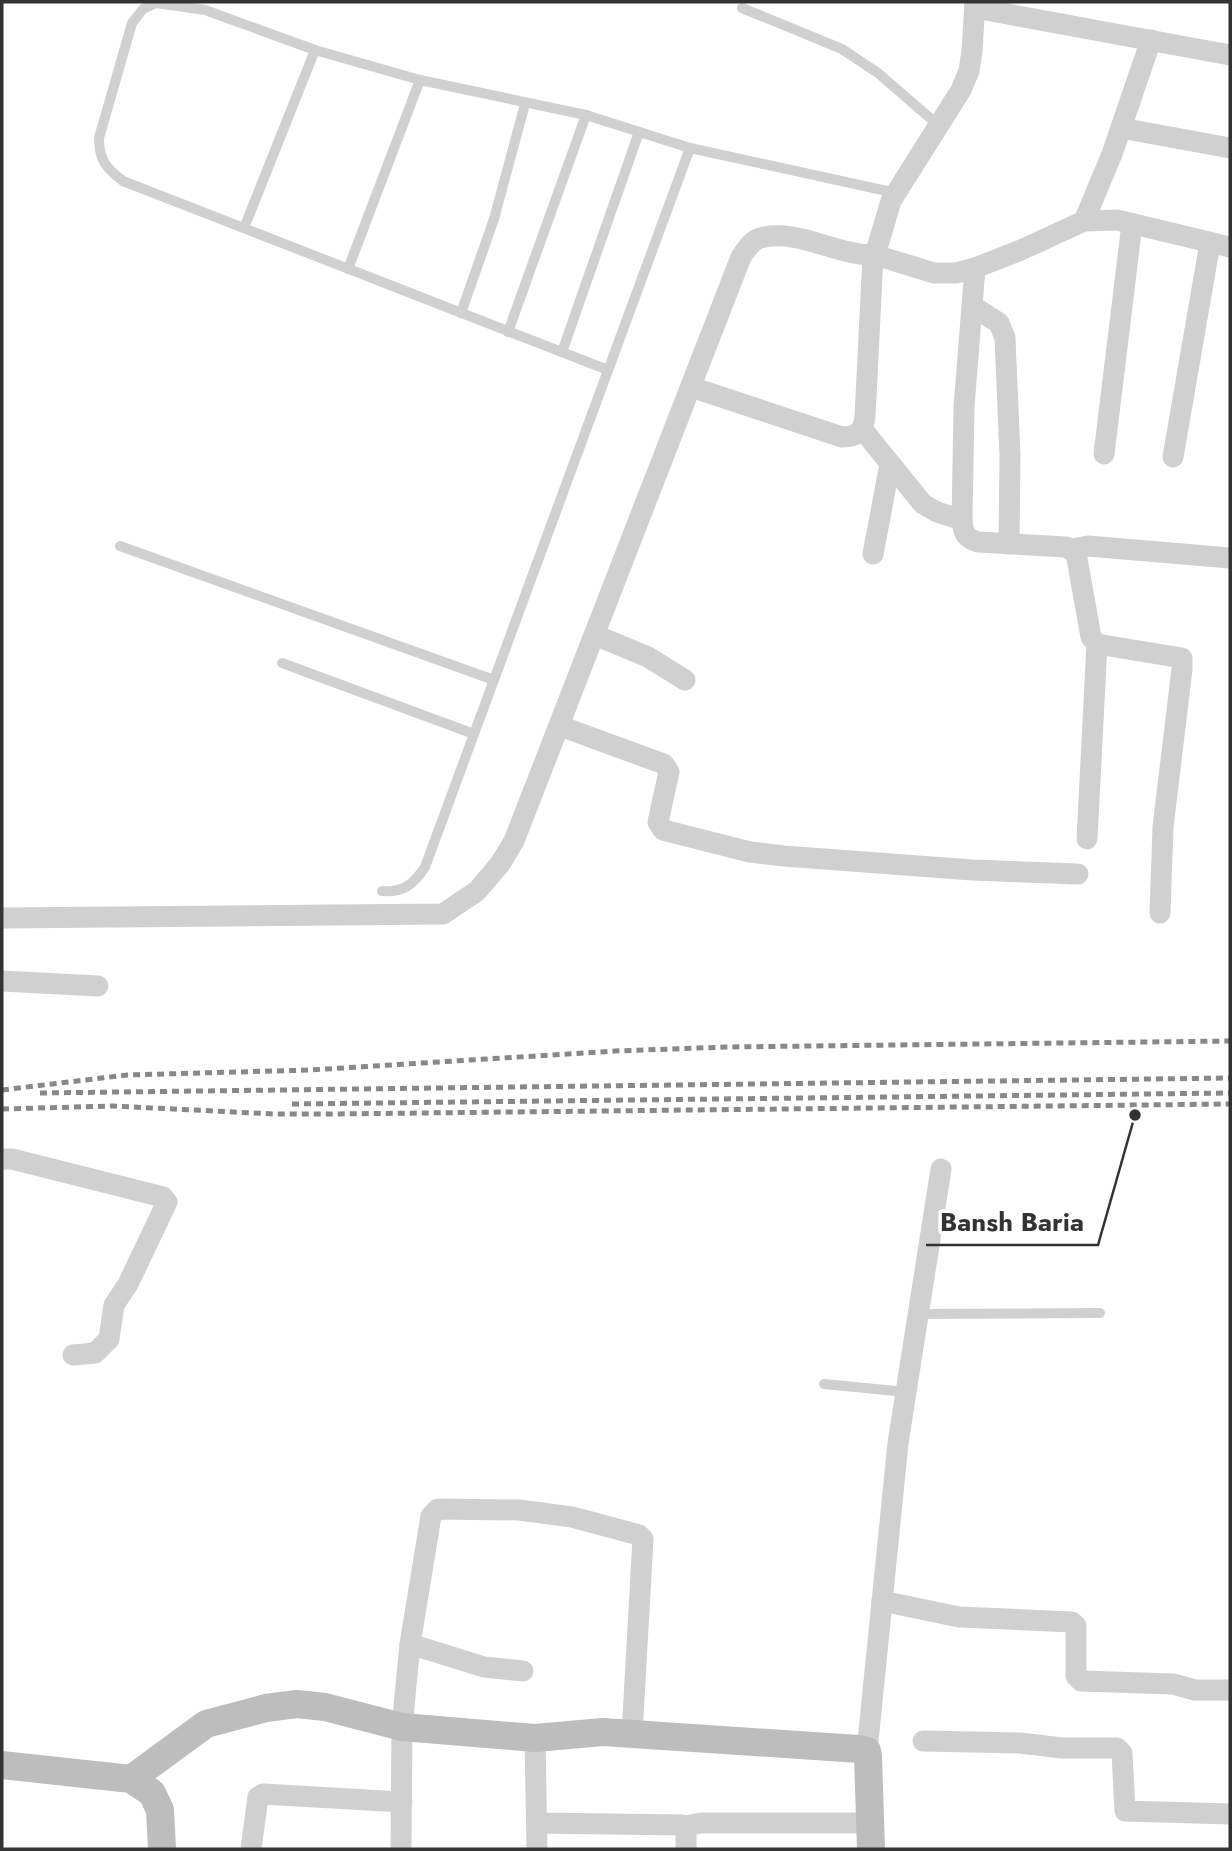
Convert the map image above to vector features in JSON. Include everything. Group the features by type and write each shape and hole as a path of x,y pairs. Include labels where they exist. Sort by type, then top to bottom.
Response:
{"street":[{"path":"691,387 842,438 858,435 863,430 874,255 891,201 961,90 969,71 975,5 1230,55"},
{"path":"1084,221 1105,174 1152,40"},
{"path":"1121,128 1230,148"},
{"path":"2,918 443,914 477,891 500,864 514,841 741,257 750,244 759,239 785,237 874,255 934,273 975,268 1084,221 1118,220 1220,245 1173,457"},
{"path":"1104,454 1132,224"},
{"path":"975,268 964,407 964,535 969,539 1009,544 1072,549 1088,546 1230,558"},
{"path":"972,306 999,323 1005,338 1010,456 1009,544"},
{"path":"863,430 923,504 962,520"},
{"path":"873,554 890,464"},
{"path":"1072,549 1076,553 1091,637 1097,644 1182,658 1163,827 1160,912"},
{"path":"595,635 648,657 685,680"},
{"path":"1087,839 1097,644"},
{"path":"560,726 664,764 669,772 658,822 663,830 750,852 784,856 972,870 1078,874"},
{"path":"2,981 98,986"},
{"path":"2,1159 12,1159 163,1197 167,1202 128,1284 114,1305 109,1339 95,1353 73,1355"},
{"path":"537,1823 685,1826 701,1823 871,1836 867,1751 898,1444 941,1169"},
{"path":"401,1849 402,1727 410,1644 431,1516 438,1509 519,1510 572,1517 639,1535 644,1546 632,1734"},
{"path":"882,1601 959,1617 1072,1622 1076,1626 1076,1676 1081,1681 1172,1684 1195,1690 1230,1690"},
{"path":"410,1644 484,1667 523,1671"},
{"path":"131,1779 206,1724 267,1708 297,1704 325,1707 402,1727 535,1738 603,1732 867,1751"},
{"path":"535,1738 537,1849"},
{"path":"923,1741 1117,1748 1122,1753 1125,1811 1230,1814"},
{"path":"2,1765 131,1779 152,1793 160,1810 162,1849"},
{"path":"251,1849 258,1797 263,1794 402,1802"},
{"path":"685,1826 686,1849"}],"lane":[{"path":"608,370 123,181 107,169 99,154 99,138 132,23 144,9 156,3 189,7 237,21 315,50 420,80 586,115 690,148 896,193"},
{"path":"743,8 842,49 878,73 938,125"},
{"path":"244,228 315,50"},
{"path":"348,269 420,80"},
{"path":"461,313 494,219 525,104"},
{"path":"508,331 586,115"},
{"path":"562,352 639,132"},
{"path":"382,891 404,889 417,879 425,867 690,148"},
{"path":"120,546 494,680"},
{"path":"282,663 474,734"},
{"path":"918,1314 1100,1313"},
{"path":"824,1384 906,1392"}],"railway":[{"path":"2,1090 127,1075 310,1070 615,1051 727,1047 1230,1041"},
{"path":"40,1093 1230,1078"},
{"path":"292,1104 1230,1093"},
{"path":"2,1109 113,1106 274,1114 332,1114 1230,1104"}],"place":[{"name":"Bansh Baria","path":"1135,1115"}]}
